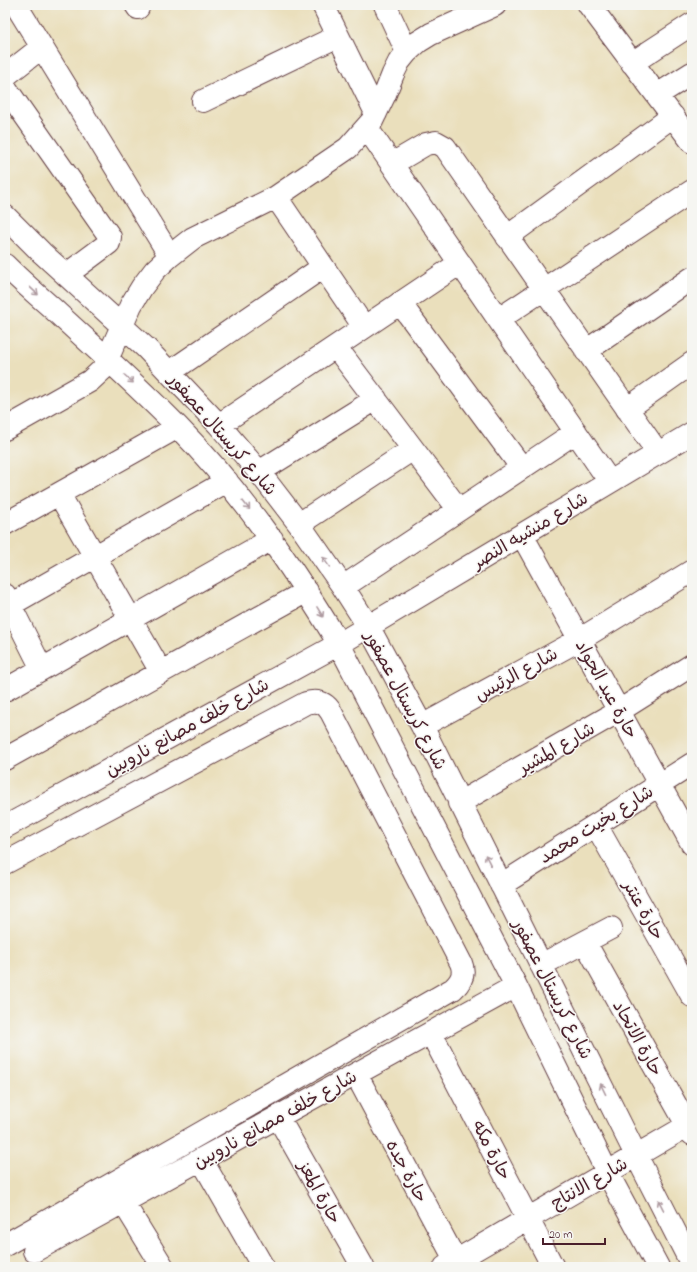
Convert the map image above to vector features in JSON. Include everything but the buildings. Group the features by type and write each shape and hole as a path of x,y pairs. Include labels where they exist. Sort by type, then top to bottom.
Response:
{"street":[{"path":"16,5 170,256"},
{"path":"322,5 338,36 372,121 392,164 610,482"},
{"path":"385,5 407,52"},
{"path":"5,429 90,381 103,369 131,305 155,270 170,256 193,238 276,197 348,148 372,121 399,62 407,52 418,42 431,34 495,5"},
{"path":"590,5 692,142"},
{"path":"632,63 692,24"},
{"path":"203,101 338,36"},
{"path":"5,76 42,47"},
{"path":"657,96 692,73"},
{"path":"5,87 110,237 109,243 66,275"},
{"path":"507,237 673,116"},
{"path":"392,164 426,144 436,142 448,151 658,454"},
{"path":"499,319 692,190"},
{"path":"276,197 364,327"},
{"name":"شارع كريستال عصفور","path":"5,216 66,275 122,324 170,372 219,425 259,472 299,524 343,587 368,626 422,726 692,1265"},
{"path":"219,425 460,263"},
{"name":"شارع كريستال عصفور","path":"6,267 144,392 178,427 227,481 272,539 307,591 339,644 516,986 608,1172 658,1267"},
{"path":"170,372 323,267"},
{"path":"586,351 692,278"},
{"path":"400,303 522,468"},
{"path":"336,347 459,510"},
{"path":"627,409 692,363"},
{"path":"259,472 376,400"},
{"path":"5,524 178,427"},
{"path":"343,587 576,432"},
{"name":"شارع منشيه النصر","path":"368,626 692,433"},
{"path":"299,524 413,449"},
{"path":"42,669 9,611 95,557 227,481"},
{"path":"59,494 161,672"},
{"name":"حارة عبد الجواد","path":"522,535 692,844"},
{"path":"5,690 272,539"},
{"name":"شارع الرئيس","path":"422,726 580,640 692,570"},
{"path":"5,759 307,591"},
{"name":"شارع خلف مصانع ناروبين","path":"5,827 339,644 368,626"},
{"name":"شارع المشير","path":"460,803 619,711 692,665"},
{"path":"5,863 306,703 318,701 328,707 331,712 463,968 461,980 453,988 5,1245"},
{"name":"شارع بخيت محمد","path":"501,885 692,764"},
{"name":"حارة عنتر","path":"596,825 692,996"},
{"path":"541,965 611,928"},
{"name":"حارة الاتحاد","path":"585,942 690,1127"},
{"name":"شارع خلف مصانع ناروبين","path":"34,1251 516,986"},
{"name":"حارة مكه","path":"431,1033 553,1267"},
{"name":"حارة جده","path":"356,1074 453,1265"},
{"name":"حارة المعز","path":"278,1117 363,1267"},
{"name":"شارع الانتاج","path":"453,1265 636,1155 690,1127"},
{"path":"201,1159 263,1267"},
{"path":"123,1202 159,1266"}]}
